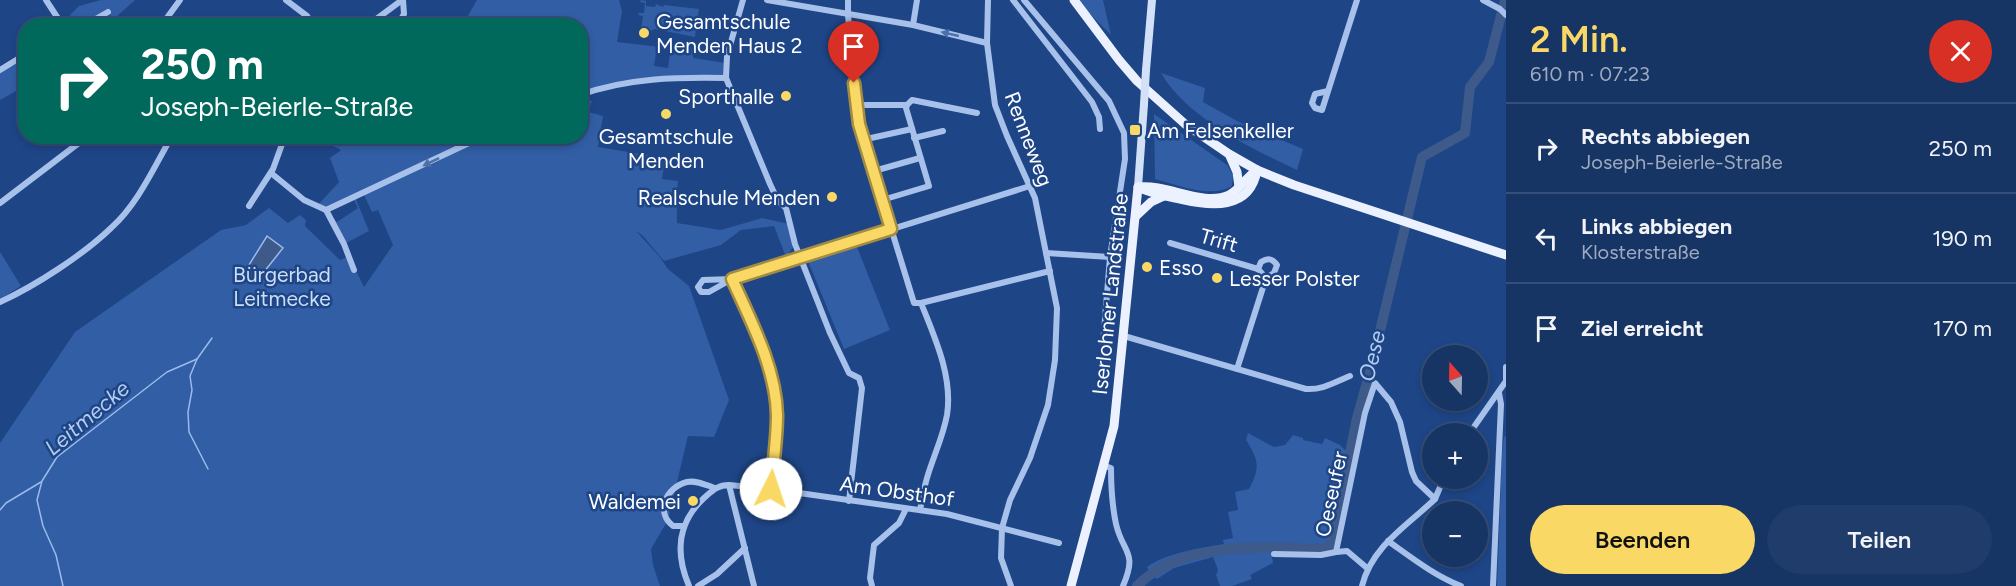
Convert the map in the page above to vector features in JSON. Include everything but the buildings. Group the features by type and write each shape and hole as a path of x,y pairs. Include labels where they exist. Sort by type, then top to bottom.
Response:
{"main road":[{"path":"1074,0 1137,81 1185,124 1229,154 1257,170 1294,185 1506,255"},
{"path":"1229,154 1235,164 1239,187"},
{"path":"1138,187 1151,186 1200,197 1221,198 1239,187 1249,175 1257,170"},
{"path":"1138,187 1150,193 1208,205 1233,201 1250,187 1255,180 1257,170"},
{"name":"Iserlohner Landstraße","path":"1071,586 1114,426 1138,187"},
{"path":"1136,216 1151,202 1164,196"}],"street":[{"path":"46,0 58,18"},
{"path":"167,18 180,0"},
{"path":"287,0 308,18"},
{"path":"378,18 402,0 404,14 402,18"},
{"path":"743,0 727,59 726,78 770,184 778,201 786,208 791,233 800,257 849,373 859,378 862,388 849,501"},
{"path":"767,0 913,25 987,43"},
{"path":"848,0 859,124 914,303 1050,271"},
{"path":"913,25 917,0"},
{"name":"Renneweg","path":"988,0 987,43 995,105 1039,211 1056,308 1055,360 1048,405 1030,458 1010,500 1002,528 1000,558 1011,586"},
{"path":"1013,0 1092,102 1099,117 1100,129"},
{"path":"1024,0 1109,101 1124,133 1125,159 1110,256 1103,343"},
{"name":"Iserlohner Landstraße","path":"1138,187 1152,0"},
{"path":"1328,91 1357,0"},
{"path":"1483,0 1504,12"},
{"path":"97,18 108,12"},
{"path":"0,70 18,59"},
{"path":"588,94 645,80 726,78"},
{"path":"889,198 929,186 906,108 912,100 978,113"},
{"path":"866,105 907,105"},
{"path":"871,138 912,129"},
{"path":"915,138 943,131"},
{"path":"0,203 77,144"},
{"path":"0,302 38,281 112,228 137,197 167,144"},
{"path":"249,206 271,172 282,144"},
{"path":"326,210 467,144"},
{"path":"874,171 920,158"},
{"path":"271,172 304,200 326,210 344,244 354,270"},
{"path":"732,279 703,280 699,287 701,292 709,292 732,279 1030,186"},
{"name":"Trift","path":"1170,243 1258,269"},
{"path":"1046,253 1110,256"},
{"path":"1237,369 1266,278 1274,273 1277,265 1273,260 1268,259 1261,262 1258,269 1266,278"},
{"path":"732,279 766,361 775,398 777,415 771,489"},
{"path":"920,510 927,478 942,436 948,398 940,350 921,303"},
{"path":"1124,336 1306,389 1316,390 1350,376"},
{"path":"1477,423 1506,382 1506,367"},
{"name":"Oeseufer","path":"1274,554 1321,555 1336,552 1365,413 1375,382 1391,402 1400,422 1416,481 1435,499"},
{"path":"1493,586 1501,404 1499,393"},
{"path":"1105,466 1111,468 1117,527 1130,561 1130,570 1123,586"},
{"path":"684,526 673,526 666,520 663,512 664,503 676,487 686,482 696,482 715,488 729,485 754,586"},
{"name":"Am Obsthof","path":"729,485 771,489 966,518 1059,543"},
{"path":"688,586 683,572 680,550 684,526 692,509 715,488"},
{"path":"1362,586 1367,568 1406,522 1435,499 1439,489"},
{"path":"872,586 870,578 874,545 899,523 906,509"},
{"path":"1389,541 1430,570 1461,586"},
{"path":"698,586 717,574 745,548"},
{"path":"1336,552 1347,551 1367,568"}],"green space":[{"path":"101,0 135,0 115,18 110,15 104,18 72,18 70,15 79,6"},
{"path":"477,0 619,0 622,11 617,42 661,47 660,54 656,54 654,66 668,68 671,46 694,49 693,58 726,63 726,78 645,80 588,93 588,18 467,18"},
{"path":"641,0 646,1 646,6 655,7 656,4 663,7 664,5 699,9 695,37 655,29 650,31 641,29 643,16 638,15 644,13 645,3 640,2"},
{"path":"1079,0 1103,0 1111,35 1088,12"},
{"path":"18,58 18,90 0,100 0,70"},
{"path":"1161,73 1205,88 1203,102 1239,122 1303,149 1297,170 1241,142 1203,117 1186,104"},
{"path":"588,100 592,101 588,112"},
{"name":"Bürgerbad Leitmecke","path":"588,112 603,116 598,147 665,158 662,179 678,181 677,223 721,230 762,218 789,224 795,244 786,257 774,226 741,230 721,245 664,261 636,231 668,269 689,286 729,400 714,437 688,436 668,520 651,549 653,565 660,586 0,586 0,443 75,332 221,230 246,225 269,208 288,223 300,215 306,220 305,226 340,260 349,256 364,287 393,245 378,210 372,212 363,193 355,197 369,231 344,244 326,211 316,207 339,182 330,158 341,150 330,144 588,144","holes":["353,198 358,208 337,222 326,211"]},
{"path":"1154,114 1227,165 1233,175 1232,186 1223,190 1204,191 1155,179"},
{"path":"855,242 890,330 844,349 808,261"},
{"path":"0,252 21,286 0,299"},
{"path":"1248,433 1274,447 1285,445 1293,435 1303,440 1322,444 1325,438 1340,445 1346,451 1327,544 1308,547 1243,544 1210,548 1178,557 1149,571 1147,567 1164,558 1224,544 1223,540 1233,538 1228,512 1238,510 1235,492 1249,489 1256,469 1255,458 1246,440"},
{"path":"1506,436 1506,586 1497,586 1502,454"},
{"path":"1251,550 1271,551 1273,563 1250,575 1252,579 1232,586 1220,586 1216,575 1218,570 1213,557 1174,568 1157,579 1154,576 1176,564 1200,556"}],"shaded area":[{"path":"267,236 283,248 256,282 244,273"}],"waterway":[{"name":"Oese","path":"1137,586 1155,571 1199,554 1249,548 1321,549 1328,548 1332,542 1357,418 1422,157 1465,133 1470,87 1489,62 1505,0"},
{"name":"Leitmecke","path":"63,586 56,555 43,526 37,500 42,481 57,457 167,372 197,359 212,338"},
{"path":"197,359 190,376 192,390 188,412 189,432 208,469"},
{"path":"0,510 6,503 41,482"}],"place":[{"name":"Gesamtschule Menden Haus 2","path":"644,33"},
{"name":"Sporthalle","path":"786,96"},
{"name":"Gesamtschule Menden","path":"666,114"},
{"name":"Am Felsenkeller","path":"1135,130"},
{"name":"Realschule Menden","path":"832,197"},
{"name":"Esso","path":"1147,267"},
{"name":"Lesser Polster","path":"1217,278"},
{"name":"Waldemei","path":"693,501"}],"route":[{"path":"771,489 777,415 775,398 756,333 732,279 891,229 859,124 854,83"}]}
